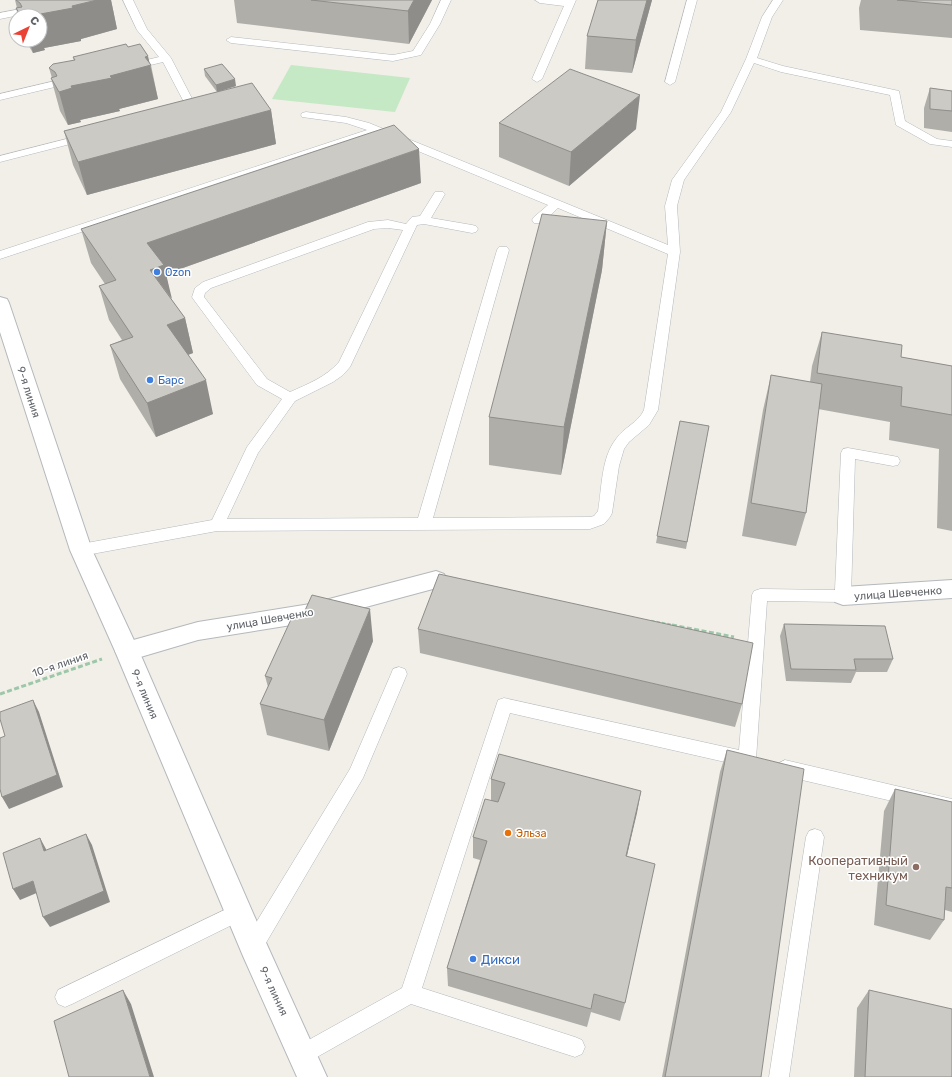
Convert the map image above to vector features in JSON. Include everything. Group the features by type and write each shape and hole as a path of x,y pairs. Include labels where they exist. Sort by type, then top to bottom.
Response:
{"street":[{"name":"9-я линия","path":"0,303 81,550 127,651 253,946 307,1066"},
{"name":"улица Шевченко","path":"127,651 198,631 310,613 436,580"},
{"name":"улица Шевченко","path":"844,596 952,589"}],"lane":[{"path":"128,0 142,30 166,58 194,110 178,114"},
{"path":"231,40 393,58 417,53 446,0"},
{"path":"537,79 571,2 540,0"},
{"path":"670,82 692,0"},
{"path":"81,550 217,525 590,523 599,520 605,513 615,454 620,443 648,419 651,410 674,252 671,206 678,180 726,112 751,59 767,17 778,0"},
{"path":"0,16 46,7"},
{"path":"121,69 166,58"},
{"path":"751,59 781,69 895,93 900,123 934,142 952,144"},
{"path":"0,97 83,78"},
{"path":"306,115 356,122 378,130 674,252"},
{"path":"0,255 378,130"},
{"path":"0,159 93,136"},
{"path":"424,220 439,194"},
{"path":"538,220 556,204"},
{"path":"217,525 252,451 290,398 338,372 345,364 412,223 416,220 424,220 472,229"},
{"path":"290,398 262,382 198,298 199,291 207,285 372,225 388,224 410,228"},
{"path":"424,524 502,250"},
{"path":"760,762 756,641 760,595 844,596 848,453 893,461"},
{"path":"253,946 357,773 399,674"},
{"path":"307,1066 410,994 504,705 760,762 952,807"},
{"path":"779,1077 815,837"},
{"path":"65,997 239,912"},
{"path":"410,994 575,1047"}],"path":[{"path":"647,620 756,641"},
{"name":"10-я линия","path":"0,694 127,651"}],"green space":[{"path":"291,65 410,78 395,112 272,99"}],"building":[{"path":"16,0 97,0 72,6 73,8 48,13 48,8 16,8 22,7"},
{"path":"311,0 414,0 408,11"},
{"path":"598,0 647,0 636,40 587,36"},
{"path":"897,0 952,0 952,5"},
{"path":"126,44 128,47 140,44 148,56 145,57 151,65 110,76 112,78 71,86 72,88 59,92 51,78 57,76 55,72 49,68 53,64 75,60 73,57"},
{"path":"222,64 235,79 216,85 204,69"},
{"path":"570,69 640,95 571,152 499,123"},
{"path":"252,83 271,110 78,162 64,131"},
{"path":"930,88 952,91 952,111 930,109"},
{"path":"394,125 419,149 147,243 164,265 150,270 185,318 167,325 206,380 147,403 110,345 133,337 99,286 116,280 81,229"},
{"path":"542,214 607,221 564,427 489,417"},
{"path":"822,332 902,345 901,357 952,366 952,415 901,406 902,387 817,373"},
{"path":"771,375 822,384 806,513 751,503"},
{"path":"680,421 709,426 687,542 657,536"},
{"path":"439,574 753,643 742,704 418,629"},
{"path":"312,595 370,609 324,720 260,704 272,678 265,676 293,615 302,617"},
{"path":"784,624 885,626 893,659 854,659 856,670 791,669"},
{"path":"33,700 57,775 2,797 0,789 0,738 5,736 0,719 0,712"},
{"path":"727,750 804,769 761,1077 665,1077"},
{"path":"499,754 641,791 626,856 655,864 625,1003 594,994 591,1009 447,968 487,841 473,837 485,799 498,802 505,783 491,779"},
{"name":"Кооперативный техникум","path":"895,789 952,802 952,888 946,887 944,920 886,905"},
{"path":"86,834 104,891 43,917 33,881 13,889 3,853 40,838 44,851"},
{"path":"123,990 150,1077 69,1077 54,1021"},
{"path":"869,990 952,1009 952,1077 865,1077"}],"place":[{"name":"Ozon","path":"157,272"},
{"name":"Барс","path":"150,380"},
{"name":"Эльза","path":"508,833"},
{"name":"Кооперативный техникум","path":"916,867"},
{"name":"Дикси","path":"473,959"}]}
